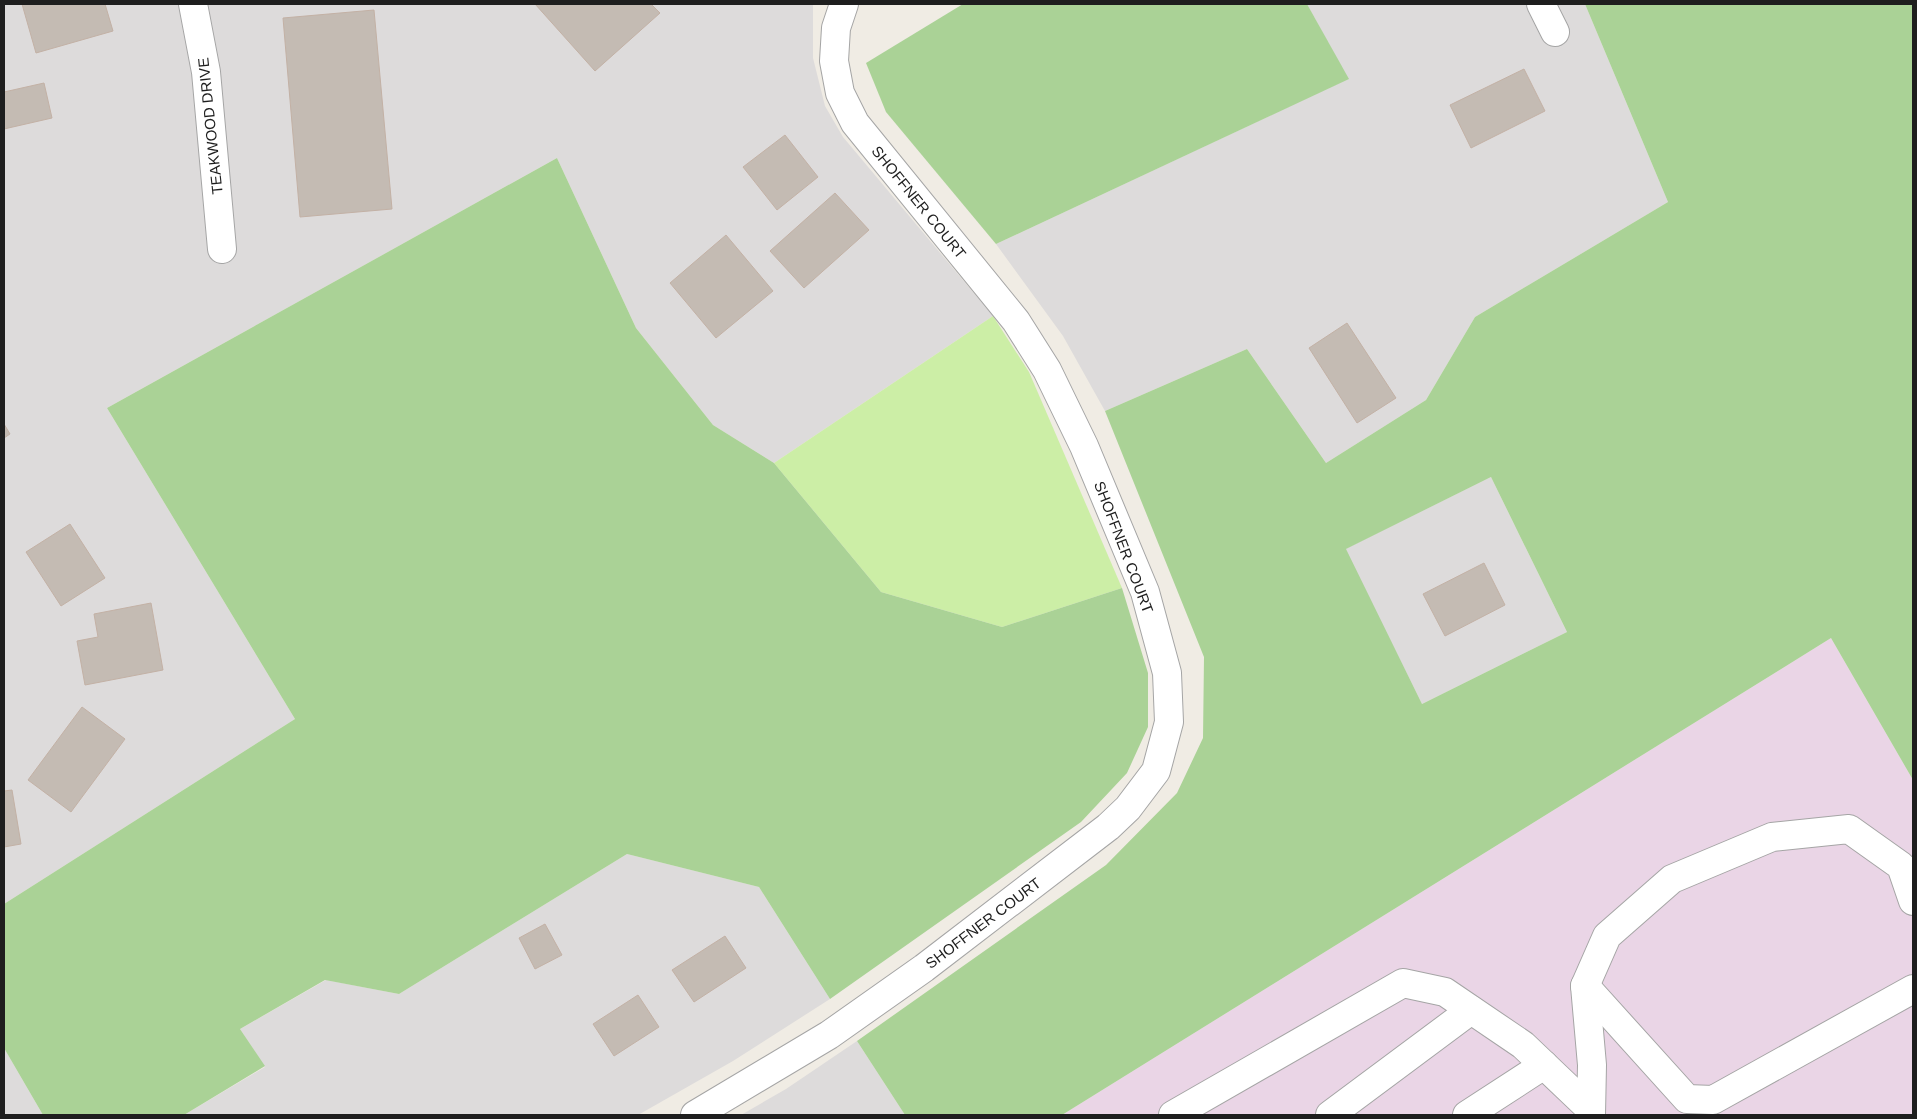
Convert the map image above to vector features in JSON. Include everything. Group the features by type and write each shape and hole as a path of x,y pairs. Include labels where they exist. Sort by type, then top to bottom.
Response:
{"street":[{"name":"TEAKWOOD DRIVE","path":"193,4 206,72 222,249"},
{"name":"SHOFFNER COURT","path":"695,1115 837,1029 924,968 1108,827 1128,808 1156,771 1169,722 1167,673 1145,592 1084,446 1047,370 1016,321 855,123 840,94 834,61 836,28 844,4"},
{"path":"1541,4 1555,32"},
{"path":"1591,1115 1592,1065 1585,986 1607,936 1672,879 1772,837 1849,829 1901,866 1913,902"},
{"path":"1174,1115 1403,983 1445,992 1523,1045 1586,1105 1591,1115"},
{"path":"1585,986 1687,1099 1713,1100 1913,989"},
{"path":"1330,1115 1472,1010"},
{"path":"1467,1115 1544,1065"}],"shaded area":[{"path":"4,4 813,4 813,58 825,106 843,137 993,316 774,463 713,425 636,328 557,158 107,408 295,719 4,904"},
{"path":"1307,4 1585,4 1668,202 1475,317 1426,400 1326,463 1247,349 1105,411 1063,336 996,244 1348,79"},
{"path":"1491,477 1567,632 1422,704 1345,549"},
{"path":"1831,638 1913,780 1913,1115 1062,1115"},
{"path":"627,854 759,887 830,999 733,1061 638,1115 184,1115 265,1067 240,1029 326,980 399,994"},
{"path":"857,1041 905,1115 741,1115 786,1089"},
{"path":"4,1048 43,1115 4,1115"}],"green space":[{"path":"963,4 1307,4 1349,79 996,244 886,112 866,63"},
{"path":"1585,4 1913,4 1913,780 1831,638 1062,1115 905,1115 857,1041 1106,865 1177,793 1203,738 1204,657 1105,411 1247,349 1326,463 1426,400 1475,317 1668,202","holes":["1491,477 1567,632 1422,704 1346,549"]},
{"path":"557,158 636,328 713,425 774,463 881,592 1002,627 1122,588 1148,673 1148,727 1127,773 1081,822 830,999 759,887 627,854 399,994 325,980 240,1029 265,1066 184,1115 43,1115 4,1048 4,904 295,719 107,408"},
{"path":"993,316 1029,372 1122,588 1002,627 881,592 774,463"}],"building":[{"path":"22,4 105,4 113,31 36,53"},
{"path":"535,4 651,4 660,13 595,71"},
{"path":"374,10 392,209 300,217 283,18"},
{"path":"1524,69 1545,111 1471,148 1450,105"},
{"path":"44,83 52,118 4,129 4,92"},
{"path":"785,135 818,177 777,210 743,167"},
{"path":"835,193 869,230 804,288 770,251"},
{"path":"726,235 773,291 716,338 670,283"},
{"path":"1347,323 1396,398 1357,423 1309,348"},
{"path":"4,424 10,434 4,438"},
{"path":"70,524 105,578 61,606 26,552"},
{"path":"1484,563 1505,605 1445,636 1423,594"},
{"path":"151,603 163,670 85,685 77,641 98,637 94,614"},
{"path":"82,707 125,739 71,812 28,780"},
{"path":"12,790 21,844 4,847 4,791"},
{"path":"545,924 562,955 535,969 519,938"},
{"path":"725,936 746,968 694,1002 672,970"},
{"path":"638,995 659,1027 614,1056 593,1024"}]}
